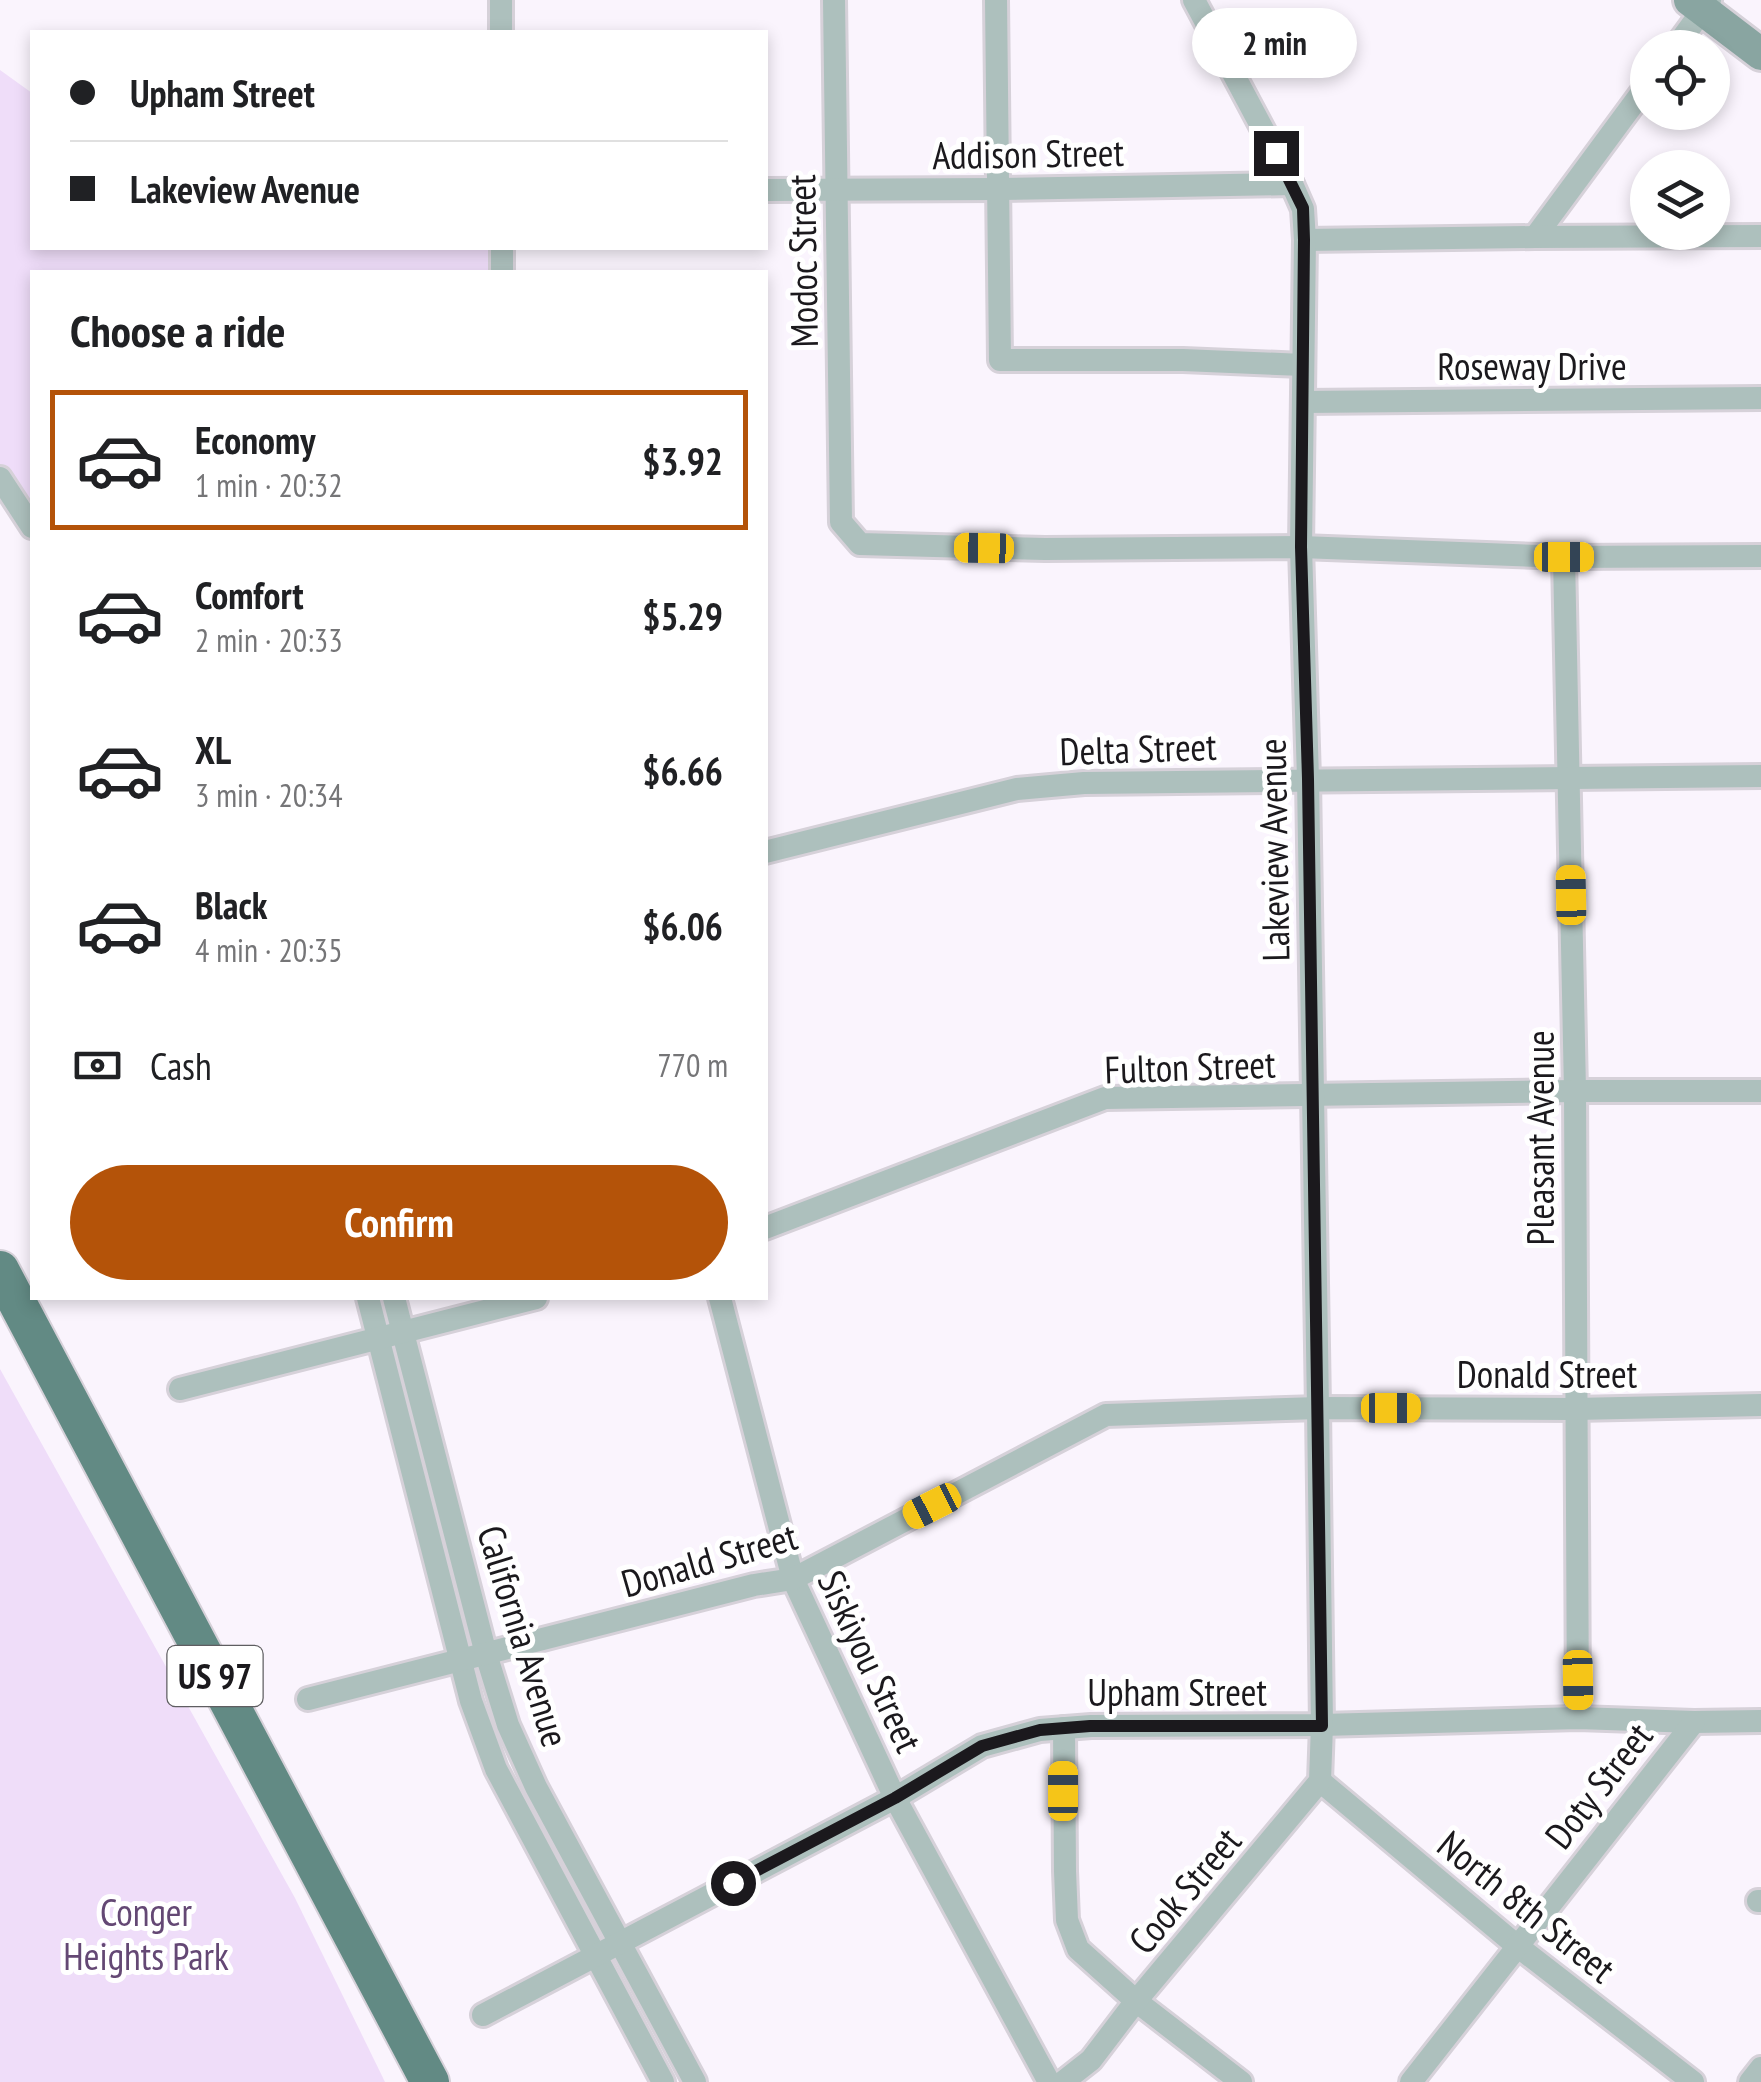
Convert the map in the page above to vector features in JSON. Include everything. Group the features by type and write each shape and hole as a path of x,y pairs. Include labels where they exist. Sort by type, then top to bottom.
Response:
{"highway":[{"name":"US 97","path":"0,1270 430,2082"}],"main road":[{"path":"1700,3 1761,54"}],"street":[{"path":"500,0 501,30"},
{"name":"Modoc Street","path":"834,0 840,522 860,544 1045,549 1301,547"},
{"path":"996,0 1000,360 1184,360 1304,365"},
{"name":"Lakeview Avenue","path":"1194,0 1303,208 1301,547 1322,1726"},
{"path":"1684,30 1700,3"},
{"path":"1535,237 1630,108"},
{"name":"Addison Street","path":"768,190 1292,184"},
{"path":"1304,240 1761,236"},
{"name":"Roseway Drive","path":"1303,402 1761,398"},
{"path":"0,478 30,524"},
{"path":"1301,547 1564,557 1761,556"},
{"name":"Pleasant Avenue","path":"1564,557 1575,1091 1578,1718"},
{"name":"Delta Street","path":"768,851 1016,788 1308,779 1761,776"},
{"name":"Fulton Street","path":"768,1227 1105,1098 1761,1091"},
{"name":"California Avenue","path":"368,1300 471,1701 496,1769 663,2082"},
{"name":"California Avenue","path":"394,1300 496,1692 522,1757 694,2082"},
{"path":"180,1389 528,1300"},
{"name":"Siskiyou Street","path":"721,1300 793,1579 895,1798 1049,2082"},
{"name":"Donald Street","path":"308,1698 793,1579 1106,1415 1318,1408 1761,1405"},
{"name":"Upham Street","path":"484,2015 895,1798 982,1746 1040,1730 1578,1718 1761,1720"},
{"name":"Doty Street","path":"1411,2082 1694,1722"},
{"path":"1320,1781 1322,1726"},
{"path":"1064,1728 1064,1871 1068,1920 1078,1949 1136,2001 1241,2082"},
{"name":"North 8th Street","path":"1320,1781 1516,1945 1693,2082"},
{"name":"Cook Street","path":"1062,2082 1092,2060 1136,2001 1320,1781"},
{"path":"1750,2082 1761,2068"}],"green space":[{"path":"0,70 30,92 30,250 502,250 502,270 30,270 30,536 0,484"},
{"name":"Conger Heights Park","path":"0,1369 295,1898 385,2082 0,2082"}],"route":[{"path":"733,1883 895,1798 982,1746 1040,1730 1090,1726 1322,1726 1301,547 1304,240 1303,208 1276,153"}]}
